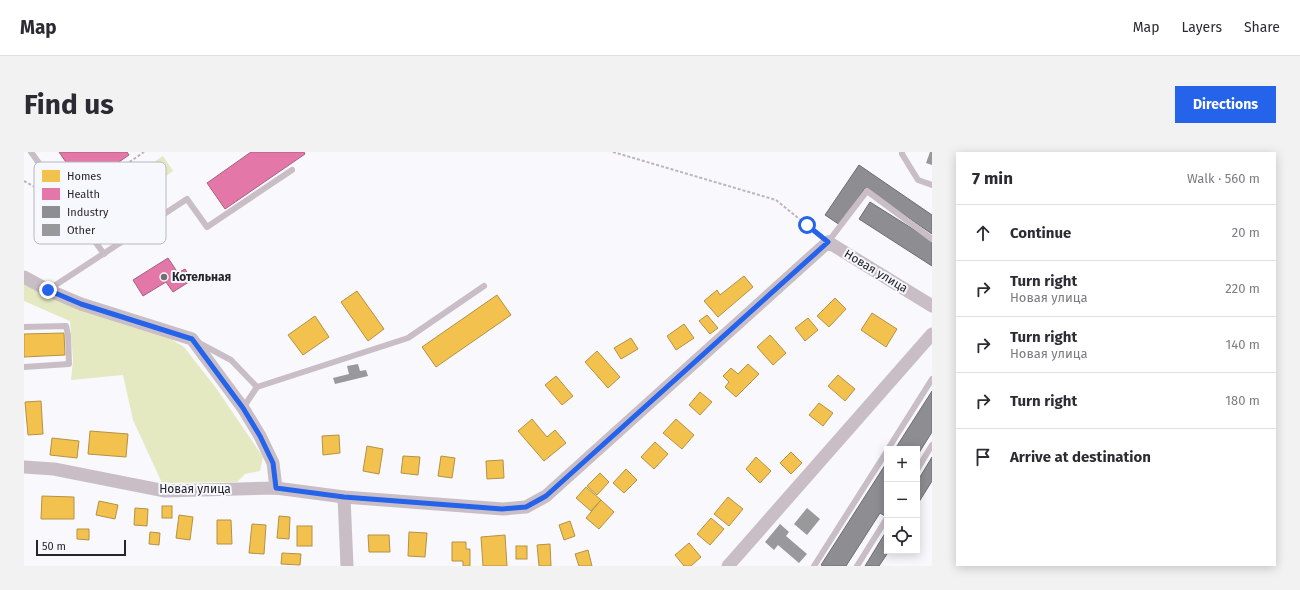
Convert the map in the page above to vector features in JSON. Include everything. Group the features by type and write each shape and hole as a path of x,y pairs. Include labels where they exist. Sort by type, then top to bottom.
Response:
{"street":[{"name":"Новая улица","path":"24,467 54,469 165,491 276,488 344,497 502,509 526,507 546,496 828,242 932,306"},
{"path":"24,277 48,290 81,304 192,339 243,408 260,436 273,463 276,488"},
{"path":"728,566 932,334"},
{"path":"344,497 347,566"}],"lane":[{"path":"31,152 38,162"},
{"path":"902,152 918,180 932,185"},
{"path":"166,213 187,199 207,227 292,170"},
{"path":"828,242 867,191 932,238"},
{"path":"97,244 104,254"},
{"path":"48,290 119,244"},
{"path":"243,408 257,387 408,338 484,286"},
{"path":"918,296 932,297"},
{"path":"24,327 66,326 68,335 69,364 24,367"},
{"path":"192,339 231,360 257,387"},
{"path":"890,446 932,379"},
{"path":"920,465 932,445"},
{"path":"814,566 884,456"},
{"path":"857,566 884,523"}],"path":[{"path":"129,162 144,152"},
{"path":"613,152 776,200 828,242"},
{"path":"24,181 34,186"}],"green space":[{"path":"163,156 173,171 166,176 166,162 154,162"},
{"path":"24,283 164,335 184,347 216,388 263,457 260,471 245,474 237,482 162,483 133,420 123,375 71,380 73,360 70,321 24,301"}],"building: Homes":[{"path":"744,276 753,287 718,317 704,301 717,290 720,295"},
{"path":"357,291 384,329 368,341 341,302"},
{"path":"497,295 511,315 436,367 422,347"},
{"path":"835,298 846,309 829,327 817,316"},
{"path":"872,313 897,329 886,347 861,330"},
{"path":"707,315 718,328 710,334 699,321"},
{"path":"315,316 329,337 303,355 288,335"},
{"path":"808,318 818,330 805,341 795,328"},
{"path":"684,324 694,338 676,350 667,336"},
{"path":"64,333 65,355 24,357 24,334"},
{"path":"770,335 786,353 773,365 757,347"},
{"path":"631,338 638,349 621,359 614,348"},
{"path":"597,351 620,377 608,388 585,362"},
{"path":"748,364 759,374 736,397 725,387 729,382 723,376 731,368 738,374"},
{"path":"838,375 855,389 845,401 828,386"},
{"path":"556,376 573,396 562,405 545,385"},
{"path":"700,392 712,402 700,415 689,405"},
{"path":"41,401 43,434 28,435 25,402"},
{"path":"819,403 833,413 823,426 809,415"},
{"path":"532,419 547,437 555,430 566,443 544,461 518,431"},
{"path":"676,419 694,435 682,449 663,433"},
{"path":"90,431 128,434 126,457 88,454"},
{"path":"339,435 340,453 323,455 322,436"},
{"path":"52,438 79,441 77,458 50,455"},
{"path":"655,442 668,454 654,469 641,457"},
{"path":"367,446 383,449 379,474 363,471"},
{"path":"791,452 802,463 791,474 780,463"},
{"path":"403,456 420,457 418,475 401,473"},
{"path":"441,456 455,458 452,478 438,476"},
{"path":"756,457 771,471 760,483 746,469"},
{"path":"503,460 504,478 487,479 486,461"},
{"path":"626,469 637,480 624,493 613,483"},
{"path":"600,473 609,482 597,495 587,486"},
{"path":"586,487 601,500 591,511 576,498"},
{"path":"42,496 74,497 74,519 41,519"},
{"path":"728,497 743,509 729,526 714,514"},
{"path":"601,500 614,512 599,529 586,518"},
{"path":"99,501 118,505 115,519 96,515"},
{"path":"162,506 172,506 172,518 162,518"},
{"path":"135,508 148,509 147,526 134,525"},
{"path":"179,515 193,517 190,540 176,538"},
{"path":"279,516 290,517 289,539 277,538"},
{"path":"711,518 724,529 710,545 697,534"},
{"path":"217,520 231,520 232,544 217,544"},
{"path":"570,521 575,536 564,540 559,525"},
{"path":"252,524 266,525 264,554 249,553"},
{"path":"297,526 312,526 312,546 297,546"},
{"path":"77,529 89,529 89,540 77,539"},
{"path":"150,532 160,533 159,545 149,544"},
{"path":"409,532 427,533 425,557 408,556"},
{"path":"368,535 389,535 390,552 369,552"},
{"path":"505,535 507,566 483,566 481,537"},
{"path":"452,542 466,542 466,549 470,549 470,566 463,566 463,561 452,561"},
{"path":"689,543 701,557 691,566 684,566 675,555"},
{"path":"550,544 551,566 539,566 537,545"},
{"path":"516,546 527,546 527,559 516,559"},
{"path":"588,550 592,566 579,566 575,554"},
{"path":"282,553 301,554 300,565 281,564"}],"building: Health":[{"path":"59,152 127,152 129,155 119,162 66,162"},
{"path":"251,152 304,152 305,154 225,209 207,183"},
{"name":"Котельная","path":"168,258 178,273 185,269 192,280 173,292 166,282 143,296 133,280"}],"building: Industry":[{"path":"859,165 932,215 932,234 865,188 840,225 825,215"},
{"path":"870,202 932,241 932,266 859,219"},
{"path":"932,391 932,432 920,451 920,446 897,446"},
{"path":"932,457 932,481 920,500 920,477"},
{"path":"884,467 884,515 880,513 846,566 821,565"},
{"path":"884,535 884,554 887,554 879,566 865,566"}],"building: Other":[{"path":"930,152 932,152 932,165 926,163"},
{"path":"358,364 360,371 366,370 368,376 335,384 333,378 349,374 347,366"},
{"path":"807,508 820,519 807,535 794,524"},
{"path":"780,524 789,532 786,536 807,554 799,563 778,545 774,550 765,542"}],"place":[{"name":"Котельная","path":"164,277"}],"route":[{"path":"48,290 81,304 192,339 243,408 260,436 273,463 276,488 344,497 502,509 526,507 546,496 828,242 807,225"}]}
